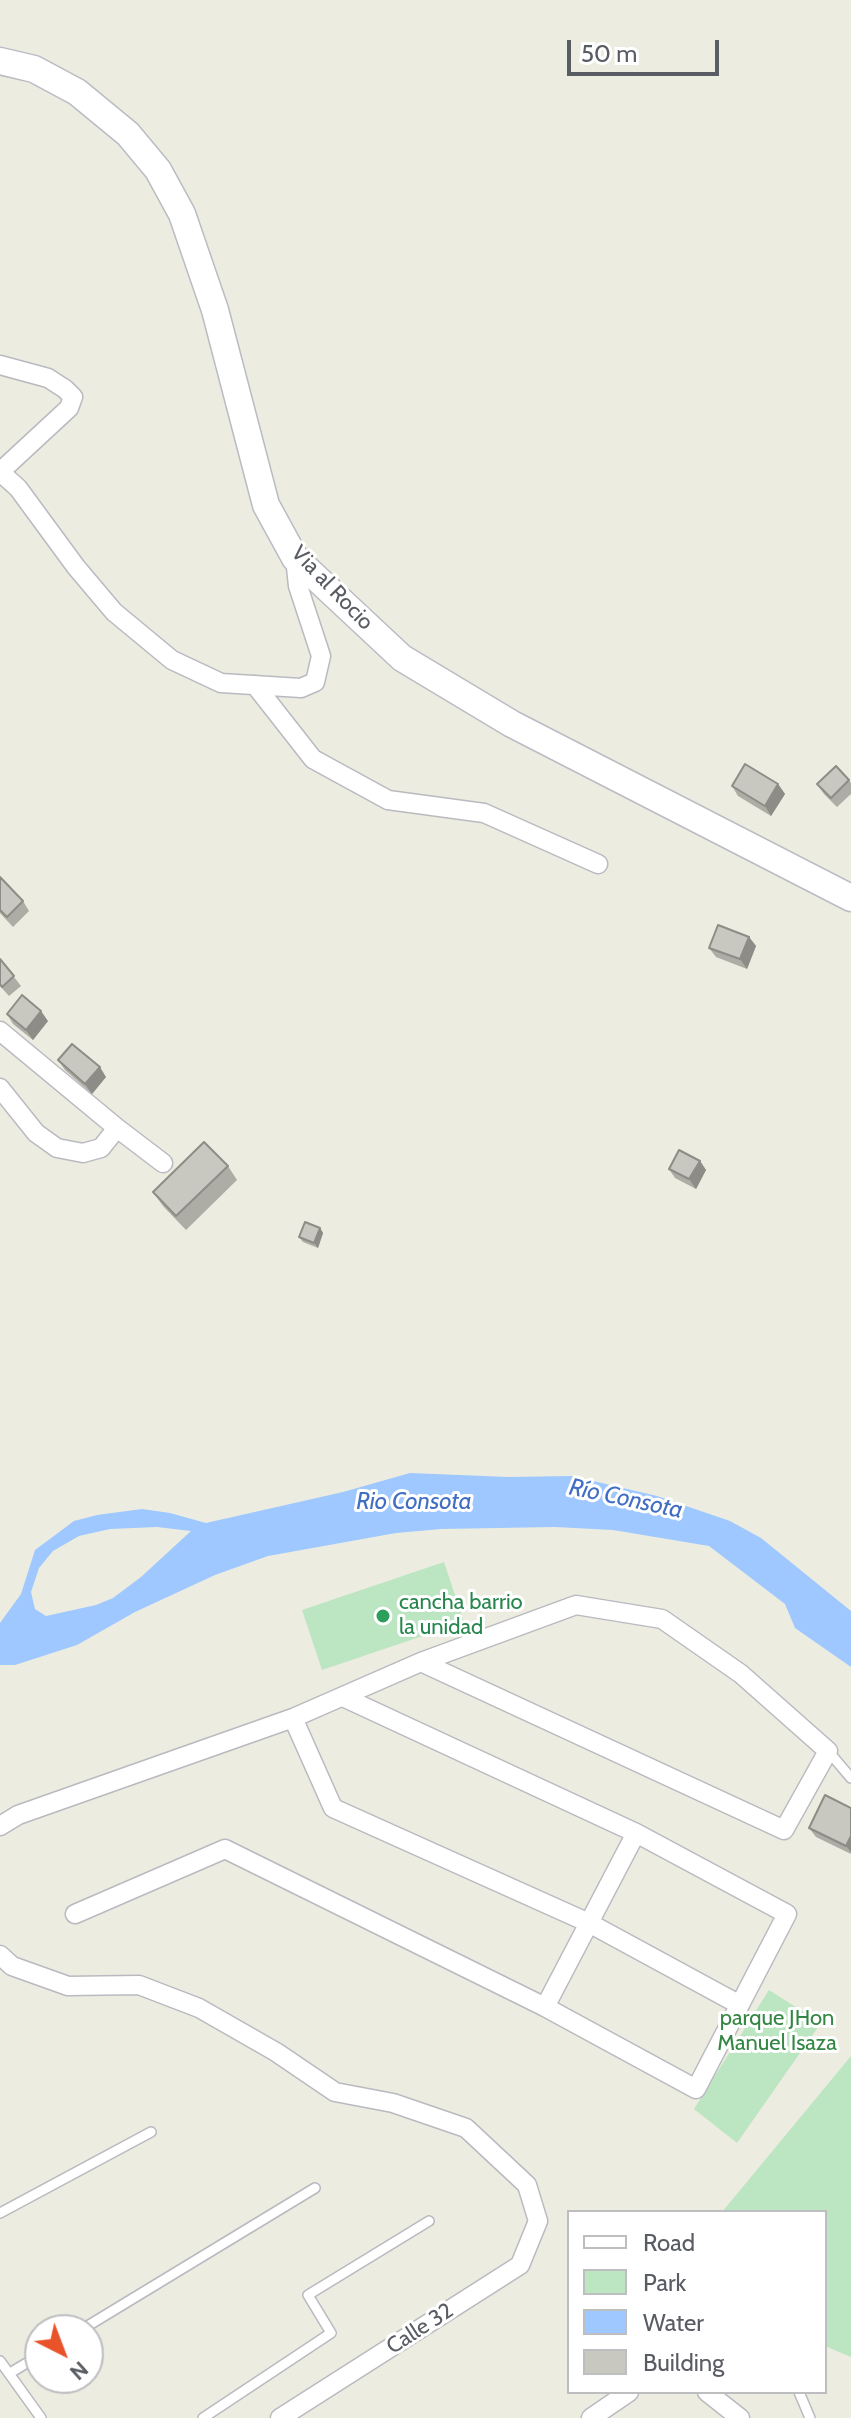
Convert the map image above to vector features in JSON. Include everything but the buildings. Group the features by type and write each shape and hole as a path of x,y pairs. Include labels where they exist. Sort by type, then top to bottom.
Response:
{"main road":[{"name":"Via al Rocio","path":"0,61 34,69 77,92 128,134 158,170 182,214 215,310 266,505 295,558 402,658 512,724 851,898"}],"street":[{"path":"0,365 48,378 73,397 69,408 0,472 18,488 76,567 114,612 172,660 221,683 301,688 315,682 321,656 298,586 295,558"},
{"path":"255,685 313,759 388,800 484,813 598,864"},
{"path":"0,1031 163,1163"},
{"path":"0,1088 36,1133 57,1148 83,1153 101,1148 117,1128"},
{"path":"0,1826 18,1815 293,1718 421,1662 576,1605 662,1619 741,1674 828,1751 784,1830 421,1662"},
{"path":"75,1914 225,1849 545,2007 696,2089 787,1914 636,1833 343,1697"},
{"path":"293,1718 333,1808 589,1923 740,2005"},
{"path":"545,2007 636,1833"},
{"name":"Calle 32","path":"0,1955 12,1966 68,1986 139,1985 199,2008 276,2052 335,2092 393,2103 466,2128 527,2185 538,2221 520,2265 280,2418"},
{"path":"591,2418 626,2394"},
{"path":"710,2394 740,2418"}],"lane":[{"path":"828,1751 851,1778"},
{"path":"0,2213 151,2132"},
{"path":"104,2316 315,2188"},
{"path":"203,2418 331,2333 308,2295 429,2221"},
{"path":"0,2361 41,2418"},
{"path":"10,2373 24,2365"},
{"path":"800,2394 810,2418"}],"green space":[{"name":"cancha barrio la unidad","path":"444,1562 464,1622 322,1670 302,1610"},
{"name":"parque JHon Manuel Isaza","path":"769,1990 821,2023 737,2143 694,2109"},
{"path":"851,2056 851,2357 827,2347 827,2210 724,2210"}],"water":[{"name":"Rio Consota","path":"410,1473 572,1476 657,1496 730,1521 761,1538 851,1611 851,1667 795,1628 785,1604 709,1546 613,1530 555,1527 396,1533 268,1556 215,1575 135,1612 77,1645 15,1665 0,1665 0,1623 21,1594 35,1550 74,1521 142,1509 206,1523 343,1492","holes":["157,1527 191,1531 113,1598 46,1616 35,1609 31,1592 39,1568 53,1551 79,1536 110,1529"]}],"place":[{"name":"cancha barrio la unidad","path":"383,1616"}],"water label":[{"name":"Río Consota","path":"626,1499"}]}
